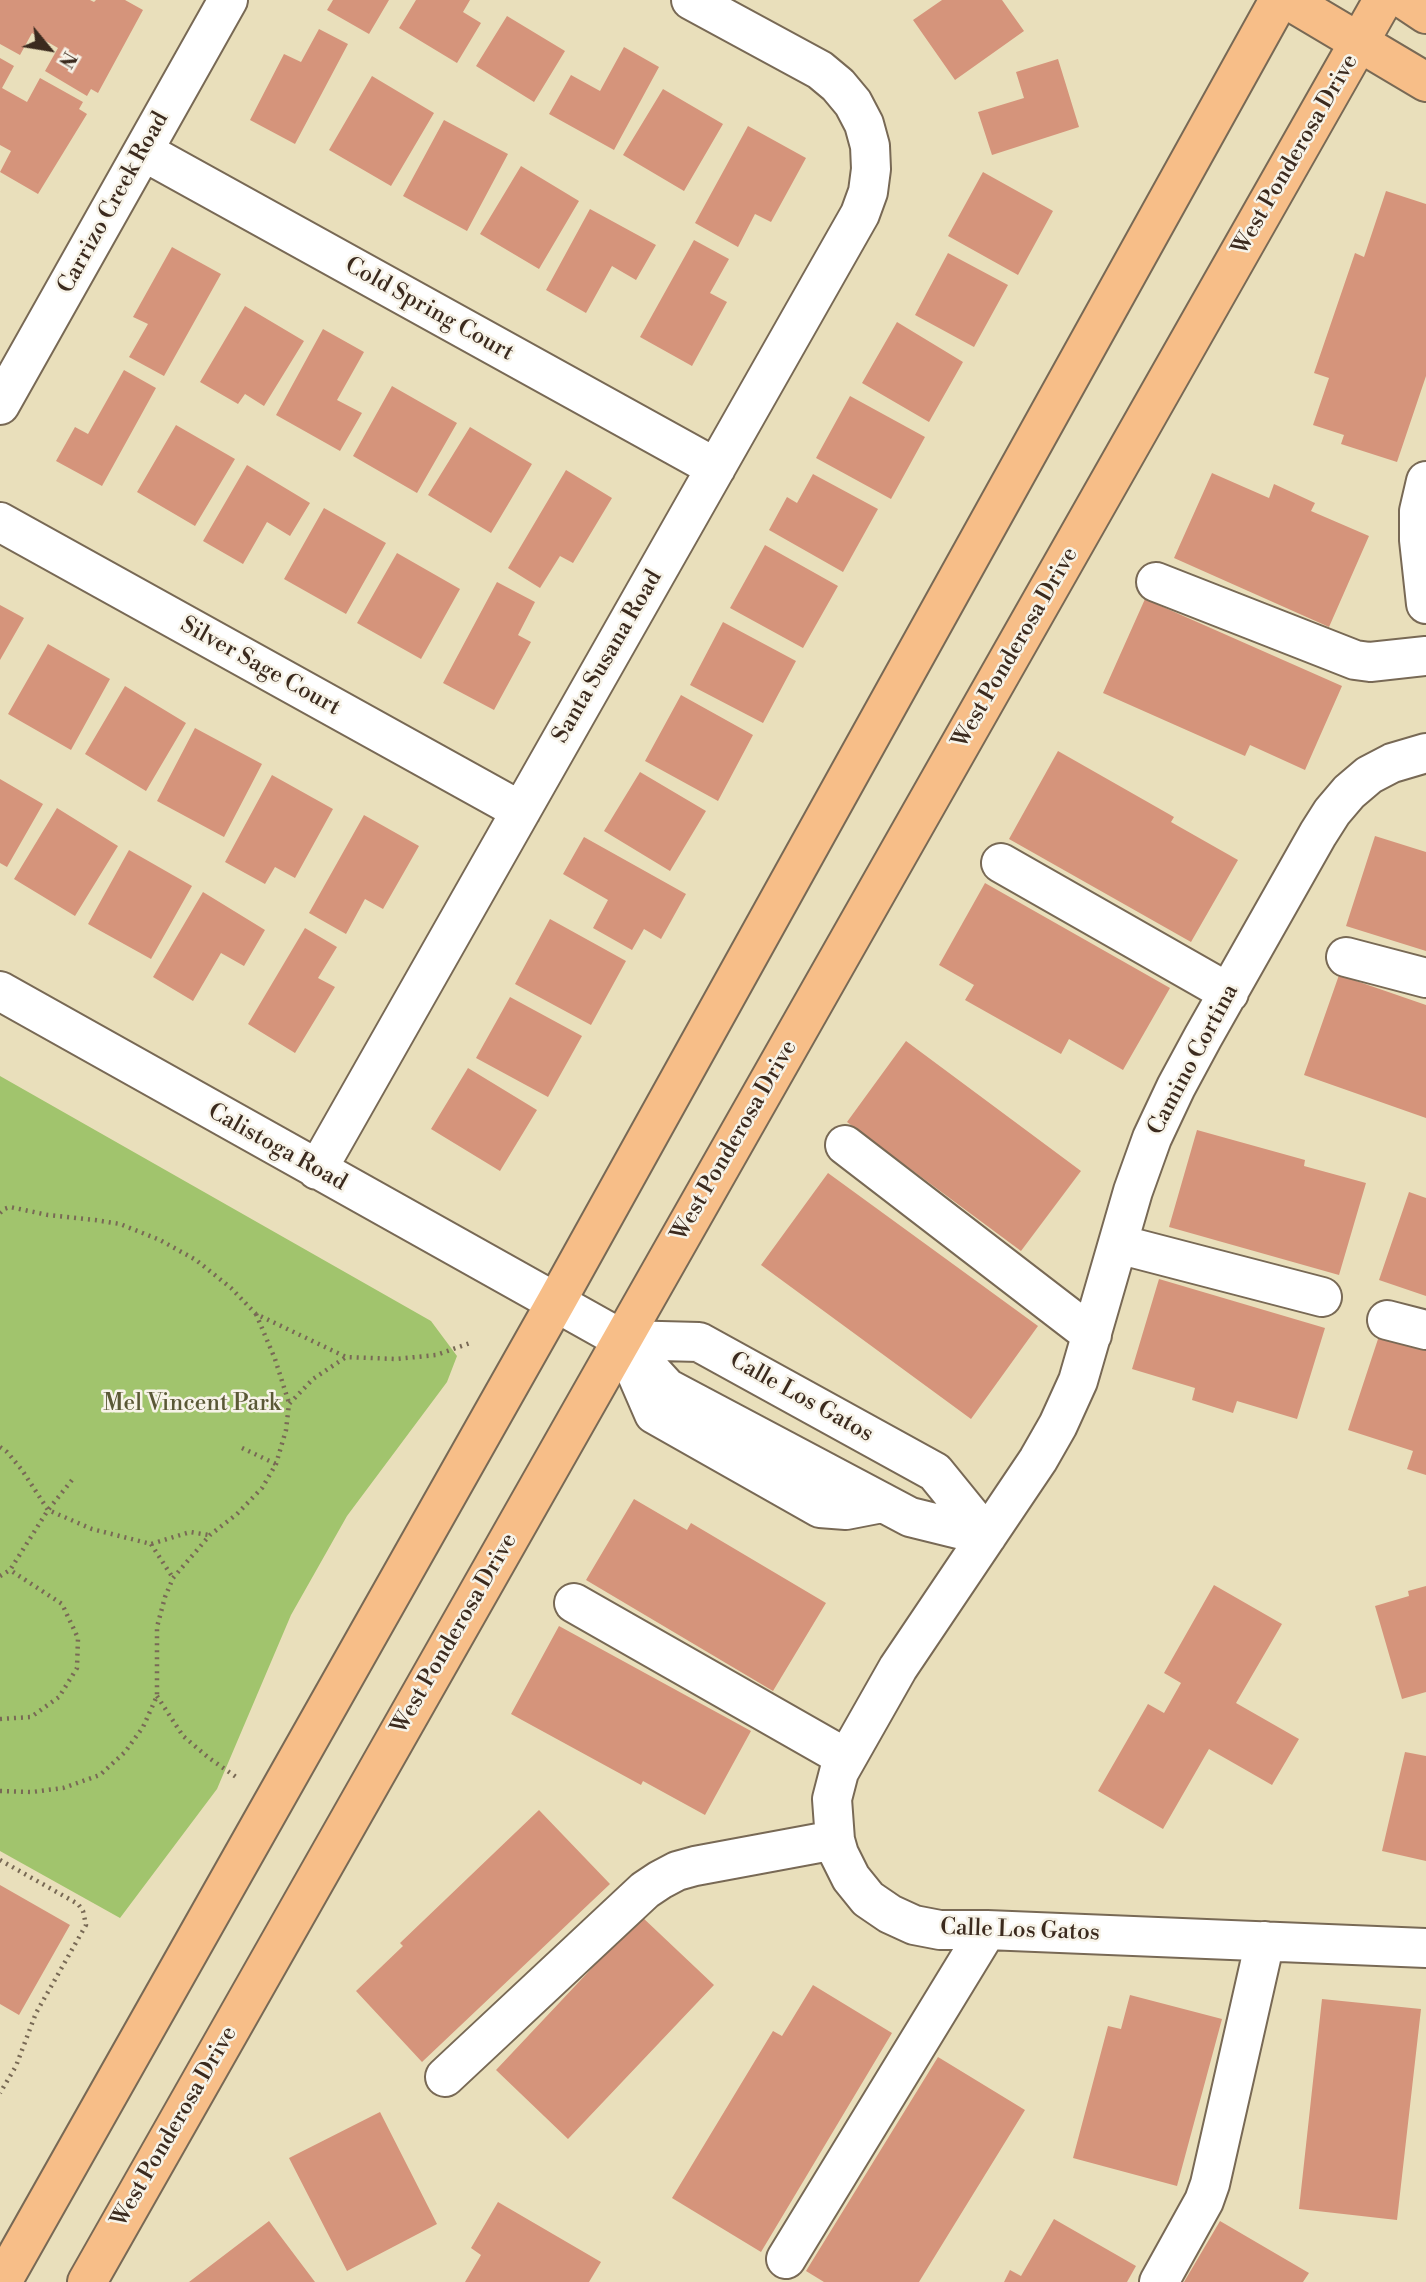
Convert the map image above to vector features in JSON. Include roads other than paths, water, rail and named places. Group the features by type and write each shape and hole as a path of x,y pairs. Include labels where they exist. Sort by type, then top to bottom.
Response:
{"main road":[{"path":"2,2282 556,1302 1279,0"},
{"path":"1288,0 1426,82"},
{"name":"West Ponderosa Drive","path":"87,2282 1383,0"},
{"path":"1405,0 1426,14"}],"street":[{"name":"Carrizo Creek Road","path":"0,405 228,0"},
{"name":"Santa Susana Road","path":"317,1170 860,214 868,192 871,169 867,136 853,103 838,85 820,70 691,0"},
{"name":"Cold Spring Court","path":"143,151 716,468"},
{"path":"1426,481 1419,510 1419,540 1426,604"},
{"name":"Silver Sage Court","path":"0,522 521,811"},
{"path":"1156,582 1355,660 1370,662 1426,656"},
{"name":"Camino Cortina","path":"986,1536 1038,1460 1078,1381 1133,1191 1152,1138 1176,1087 1332,812 1349,792 1369,775 1392,763 1426,753"},
{"path":"1001,863 1229,993"},
{"path":"1346,957 1426,978"},
{"name":"Calistoga Road","path":"0,991 556,1302"},
{"path":"845,1146 1092,1335"},
{"path":"1118,1244 1322,1297"},
{"name":"Calle Los Gatos","path":"556,1302 623,1339 667,1388 910,1517 986,1536"},
{"path":"1387,1320 1426,1330"},
{"name":"Calle Los Gatos","path":"623,1339 699,1342 935,1472 986,1536"},
{"name":"Calle Los Gatos","path":"986,1536 904,1659 839,1772 832,1799 835,1840 851,1878 868,1899 890,1914 914,1925 940,1930 1426,1948"},
{"path":"574,1603 846,1758"},
{"path":"445,2077 645,1890 660,1880 695,1866 835,1840"},
{"path":"786,2259 986,1930"},
{"path":"1159,2282 1205,2200 1210,2184 1265,1941"}],"park label":[{"name":"Mel Vincent Park","path":"192,1404"}]}
